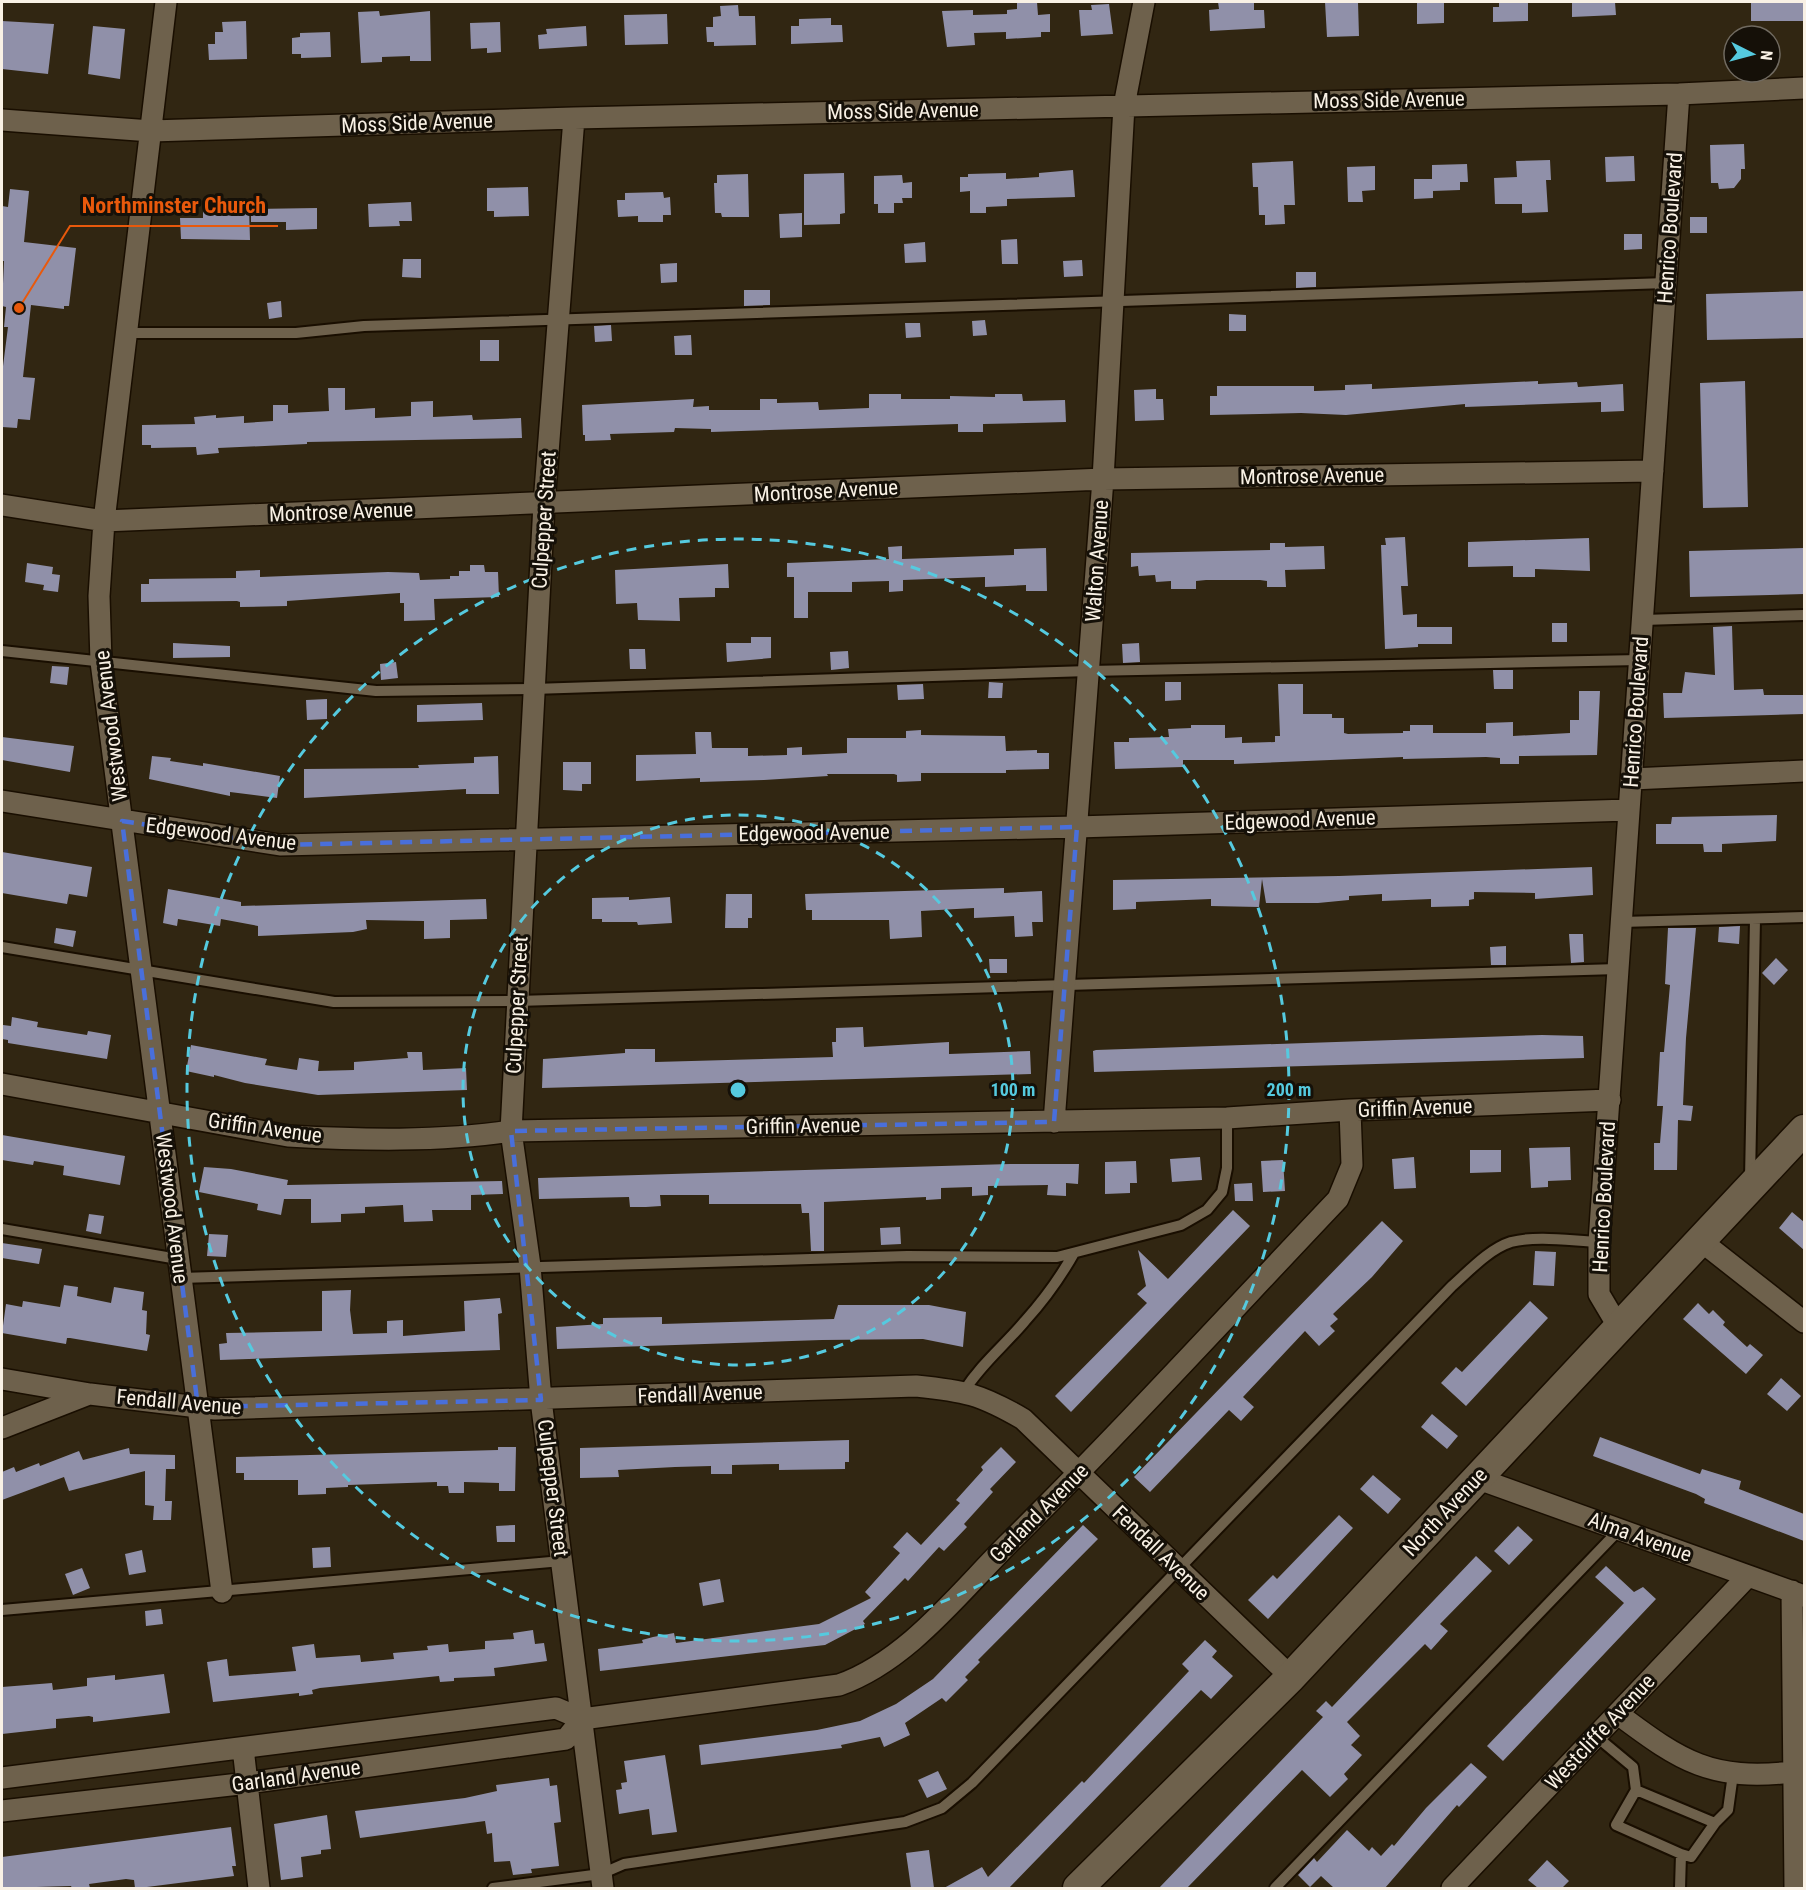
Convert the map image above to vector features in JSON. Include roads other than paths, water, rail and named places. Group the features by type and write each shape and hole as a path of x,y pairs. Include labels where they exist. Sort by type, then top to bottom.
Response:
{"street":[{"name":"Westwood Avenue","path":"166,2 104,521 99,596 101,662 222,1592"},
{"name":"Walton Avenue","path":"1054,1122 1103,479 1124,106 1144,2"},
{"name":"Moss Side Avenue","path":"2,120 151,131 574,118 1679,93 1804,88"},
{"name":"Henrico Boulevard","path":"1618,1326 1599,1294 1599,1242 1679,93"},
{"name":"Culpepper Street","path":"574,118 544,504 511,1131 530,1266 541,1400 602,1881"},
{"name":"Montrose Avenue","path":"2,505 104,521 1103,479 1653,471"},
{"path":"1632,778 1804,771"},
{"name":"Edgewood Avenue","path":"2,801 280,845 1077,827 1629,810"},
{"name":"Griffin Avenue","path":"2,1084 288,1136 327,1138 479,1136 511,1131 1227,1118 1350,1110 1610,1100"},
{"name":"Garland Avenue","path":"2,1778 556,1708 582,1719 839,1685 860,1677 905,1647 1080,1472 1338,1199 1352,1165 1350,1110"},
{"name":"North Avenue","path":"1078,1888 1291,1677 1804,1130"},
{"path":"1701,1241 1804,1323"},
{"name":"Fendall Avenue","path":"2,1379 90,1394 215,1409 916,1386 964,1391 989,1399 1023,1419 1080,1472 1177,1570 1291,1677"},
{"path":"2,1428 90,1394"},
{"name":"Alma Avenue","path":"1476,1478 1798,1593"},
{"name":"Westcliffe Avenue","path":"1452,1888 1748,1576"},
{"path":"1795,1888 1793,1772 1798,1680 1798,1593"},
{"path":"1618,1714 1670,1752 1718,1772 1756,1776 1793,1772"},
{"name":"Garland Avenue","path":"2,1811 248,1783 566,1738 582,1719"},
{"path":"243,1748 260,1888"}],"lane":[{"path":"127,333 296,333 364,326 1666,283"},
{"path":"1642,620 1804,615"},
{"path":"2,651 376,691 533,689 1089,671 1640,660"},
{"path":"1622,922 1804,917"},
{"path":"1750,1188 1755,919"},
{"path":"2,947 334,1002 517,1001 1618,969"},
{"path":"2,1229 179,1269 530,1266 907,1256 1058,1257 1181,1225 1206,1210 1222,1192 1227,1168 1227,1118"},
{"path":"493,1888 602,1881 624,1864 905,1822 942,1808 972,1783 1452,1286 1484,1258 1510,1243 1532,1240 1599,1242"},
{"path":"964,1391 980,1366 1024,1323 1054,1287 1074,1253"},
{"path":"1275,1888 1619,1530"},
{"path":"2,1610 562,1561"},
{"path":"1597,1737 1633,1767 1636,1790 1616,1825 1691,1857 1728,1809 1733,1774"},
{"path":"1636,1790 1715,1823"},
{"path":"1680,1888 1681,1854"}],"place":[{"name":"Northminster Church","path":"19,308"}]}
